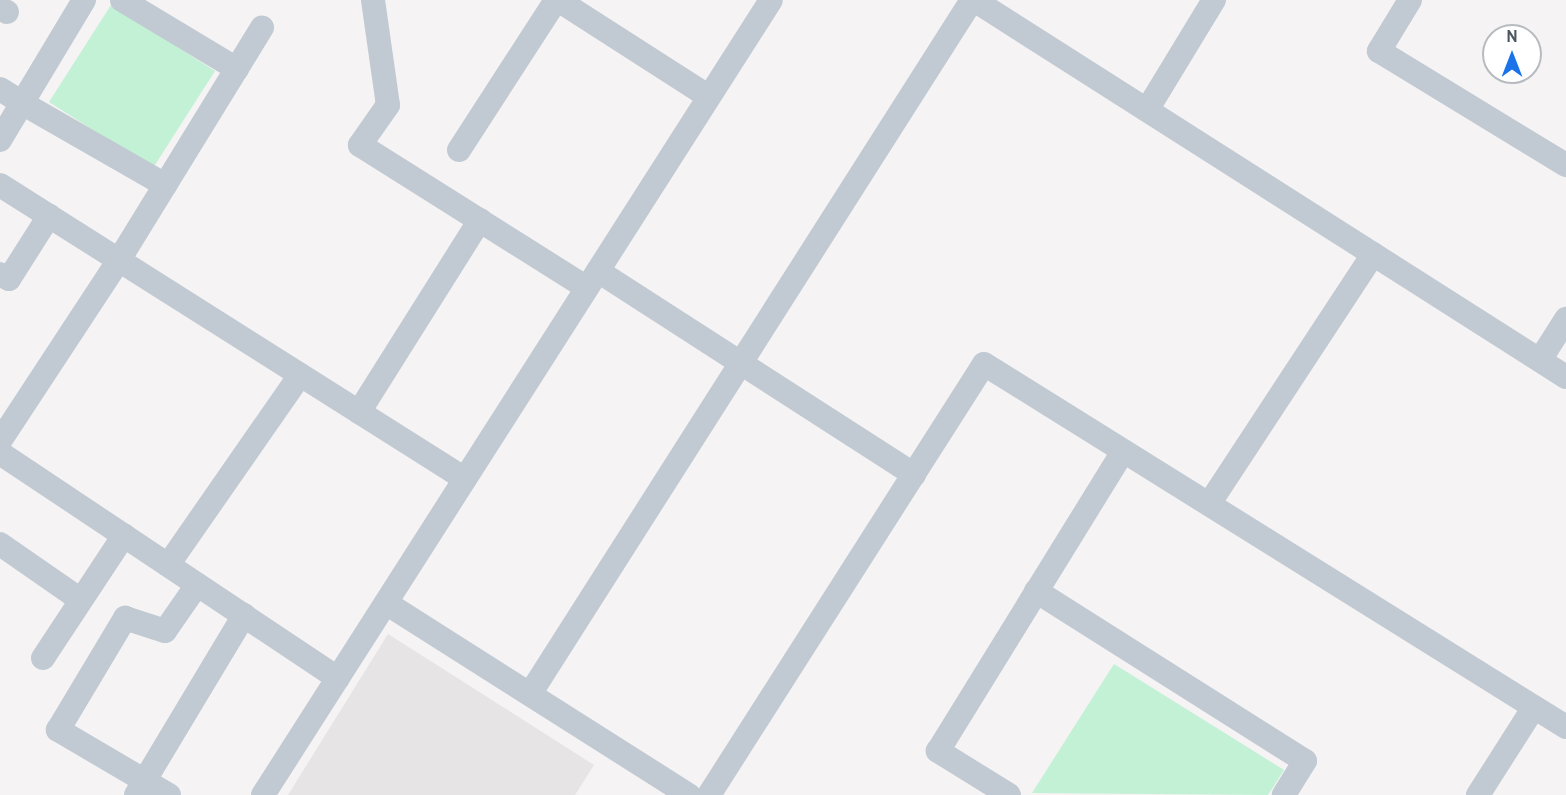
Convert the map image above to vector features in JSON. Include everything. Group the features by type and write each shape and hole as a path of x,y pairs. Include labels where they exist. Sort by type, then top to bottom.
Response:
{"street":[{"path":"0,140 84,0"},
{"path":"122,0 237,69"},
{"path":"373,0 388,105 360,145 480,220 592,279 741,363 914,475"},
{"path":"459,150 557,0 709,97"},
{"path":"264,795 771,0"},
{"path":"530,694 973,0 1566,376"},
{"path":"1147,110 1214,0"},
{"path":"1410,0 1379,51 1566,165"},
{"path":"0,441 119,260 262,28"},
{"path":"0,89 165,185"},
{"path":"0,186 465,479"},
{"path":"0,274 9,279 49,216"},
{"path":"359,412 480,220"},
{"path":"1209,504 1373,254"},
{"path":"1540,360 1566,319"},
{"path":"709,795 984,364 1566,726"},
{"path":"168,565 300,375"},
{"path":"1010,795 938,751 1123,451"},
{"path":"0,453 338,678"},
{"path":"44,658 124,535"},
{"path":"0,544 81,600"},
{"path":"169,795 139,788 58,730 125,618 165,631 197,585"},
{"path":"1036,591 1305,761 1284,795"},
{"path":"386,603 689,795"},
{"path":"139,788 244,615"},
{"path":"1478,795 1534,706"}],"shaded area":[{"path":"388,634 594,765 575,795 288,795"}],"green space":[{"path":"111,5 215,71 153,168 49,102"},
{"path":"1114,664 1284,770 1268,795 1032,793"}]}
